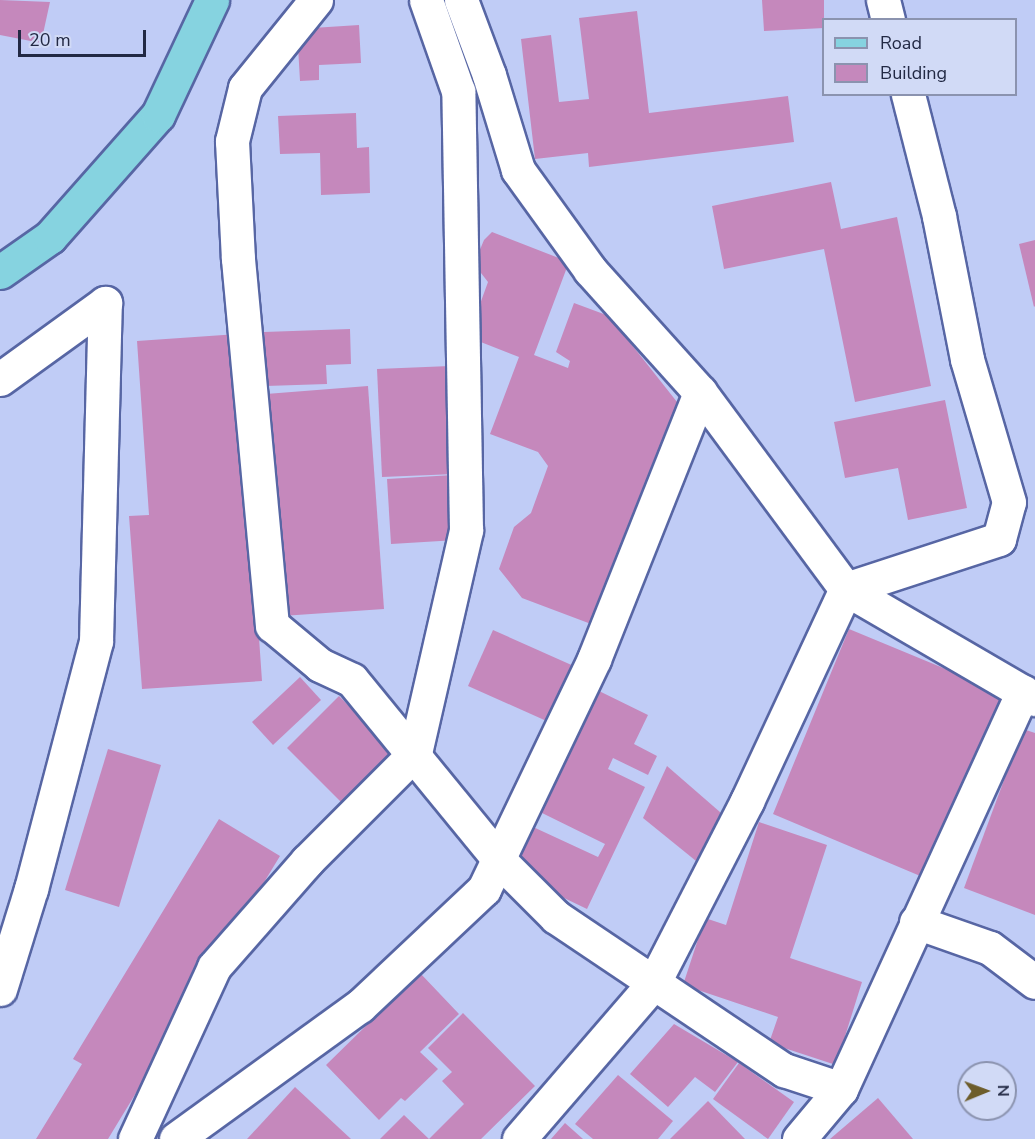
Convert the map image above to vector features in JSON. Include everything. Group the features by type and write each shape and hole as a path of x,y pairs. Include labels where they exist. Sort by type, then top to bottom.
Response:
{"main road":[{"path":"0,272 50,237 158,116 212,0"}],"street":[{"path":"316,0 245,88 232,141 238,259 272,625 320,665 352,680 415,753 500,861 556,917 784,1070 841,1089"},
{"path":"135,1139 214,967 307,861 415,753 466,530 458,91 426,0"},
{"path":"461,0 489,75 518,170 590,270 700,392 846,588 1029,695 916,922 841,1089 800,1139"},
{"path":"884,0 888,18"},
{"path":"519,1139 653,984 747,801 846,588 999,539 1009,502 966,358 939,216 909,96"},
{"path":"0,379 105,303 96,641 31,889 0,989"},
{"path":"176,1139 360,1006 484,889 500,861 594,660 700,392"},
{"path":"916,922 990,948 1035,982"}],"building":[{"path":"0,0 50,2 41,43 0,35"},
{"path":"762,0 824,0 822,28 764,31"},
{"path":"637,11 649,113 788,96 794,142 589,167 588,153 535,159 521,39 551,35 559,102 589,99 579,18"},
{"path":"359,25 361,63 319,65 319,80 300,81 297,29"},
{"path":"356,113 357,148 369,147 370,193 321,195 320,153 280,154 278,116"},
{"path":"831,182 841,229 897,217 931,386 855,402 824,249 724,269 712,206"},
{"path":"492,232 569,262 534,355 568,368 570,361 556,352 574,303 609,316 681,407 599,627 522,598 499,569 514,527 531,513 548,466 538,452 490,434 519,357 468,337 488,282 474,264 484,240"},
{"path":"1035,240 1035,306 1034,307 1019,244"},
{"path":"350,329 351,364 326,365 327,384 266,386 264,332"},
{"path":"238,334 262,681 142,689 129,516 149,515 137,341"},
{"path":"450,366 455,474 382,477 377,369"},
{"path":"368,386 384,609 282,616 266,394"},
{"path":"945,400 967,508 908,520 898,468 845,478 834,422"},
{"path":"453,475 457,540 391,544 387,479"},
{"path":"849,629 1006,694 978,762 973,760 925,878 773,814"},
{"path":"493,630 576,667 551,723 468,686"},
{"path":"300,677 321,700 273,745 252,722"},
{"path":"597,690 648,715 634,744 657,756 648,775 613,758 608,769 645,787 587,909 510,872 531,826 598,857 605,844 540,812"},
{"path":"339,696 402,759 350,811 287,748"},
{"path":"1023,729 1035,733 1035,915 964,888"},
{"path":"108,749 161,765 119,907 65,890"},
{"path":"667,766 728,819 701,865 643,818"},
{"path":"219,819 280,856 108,1139 36,1139 82,1064 73,1059"},
{"path":"759,822 827,845 790,958 862,982 836,1065 769,1043 778,1017 683,985 705,918 726,925"},
{"path":"420,973 459,1014 420,1052 438,1069 405,1101 401,1098 379,1120 326,1065"},
{"path":"463,1013 535,1086 481,1139 429,1139 464,1104 442,1081 452,1072 428,1048"},
{"path":"674,1024 738,1062 715,1092 695,1077 668,1107 630,1074"},
{"path":"739,1063 794,1102 768,1139 713,1099"},
{"path":"618,1075 673,1121 658,1139 593,1139 575,1124"},
{"path":"295,1087 351,1139 247,1139"},
{"path":"878,1098 913,1139 830,1139"},
{"path":"708,1101 745,1139 670,1139"},
{"path":"404,1115 429,1139 380,1139"},
{"path":"565,1123 583,1139 551,1139"}]}
